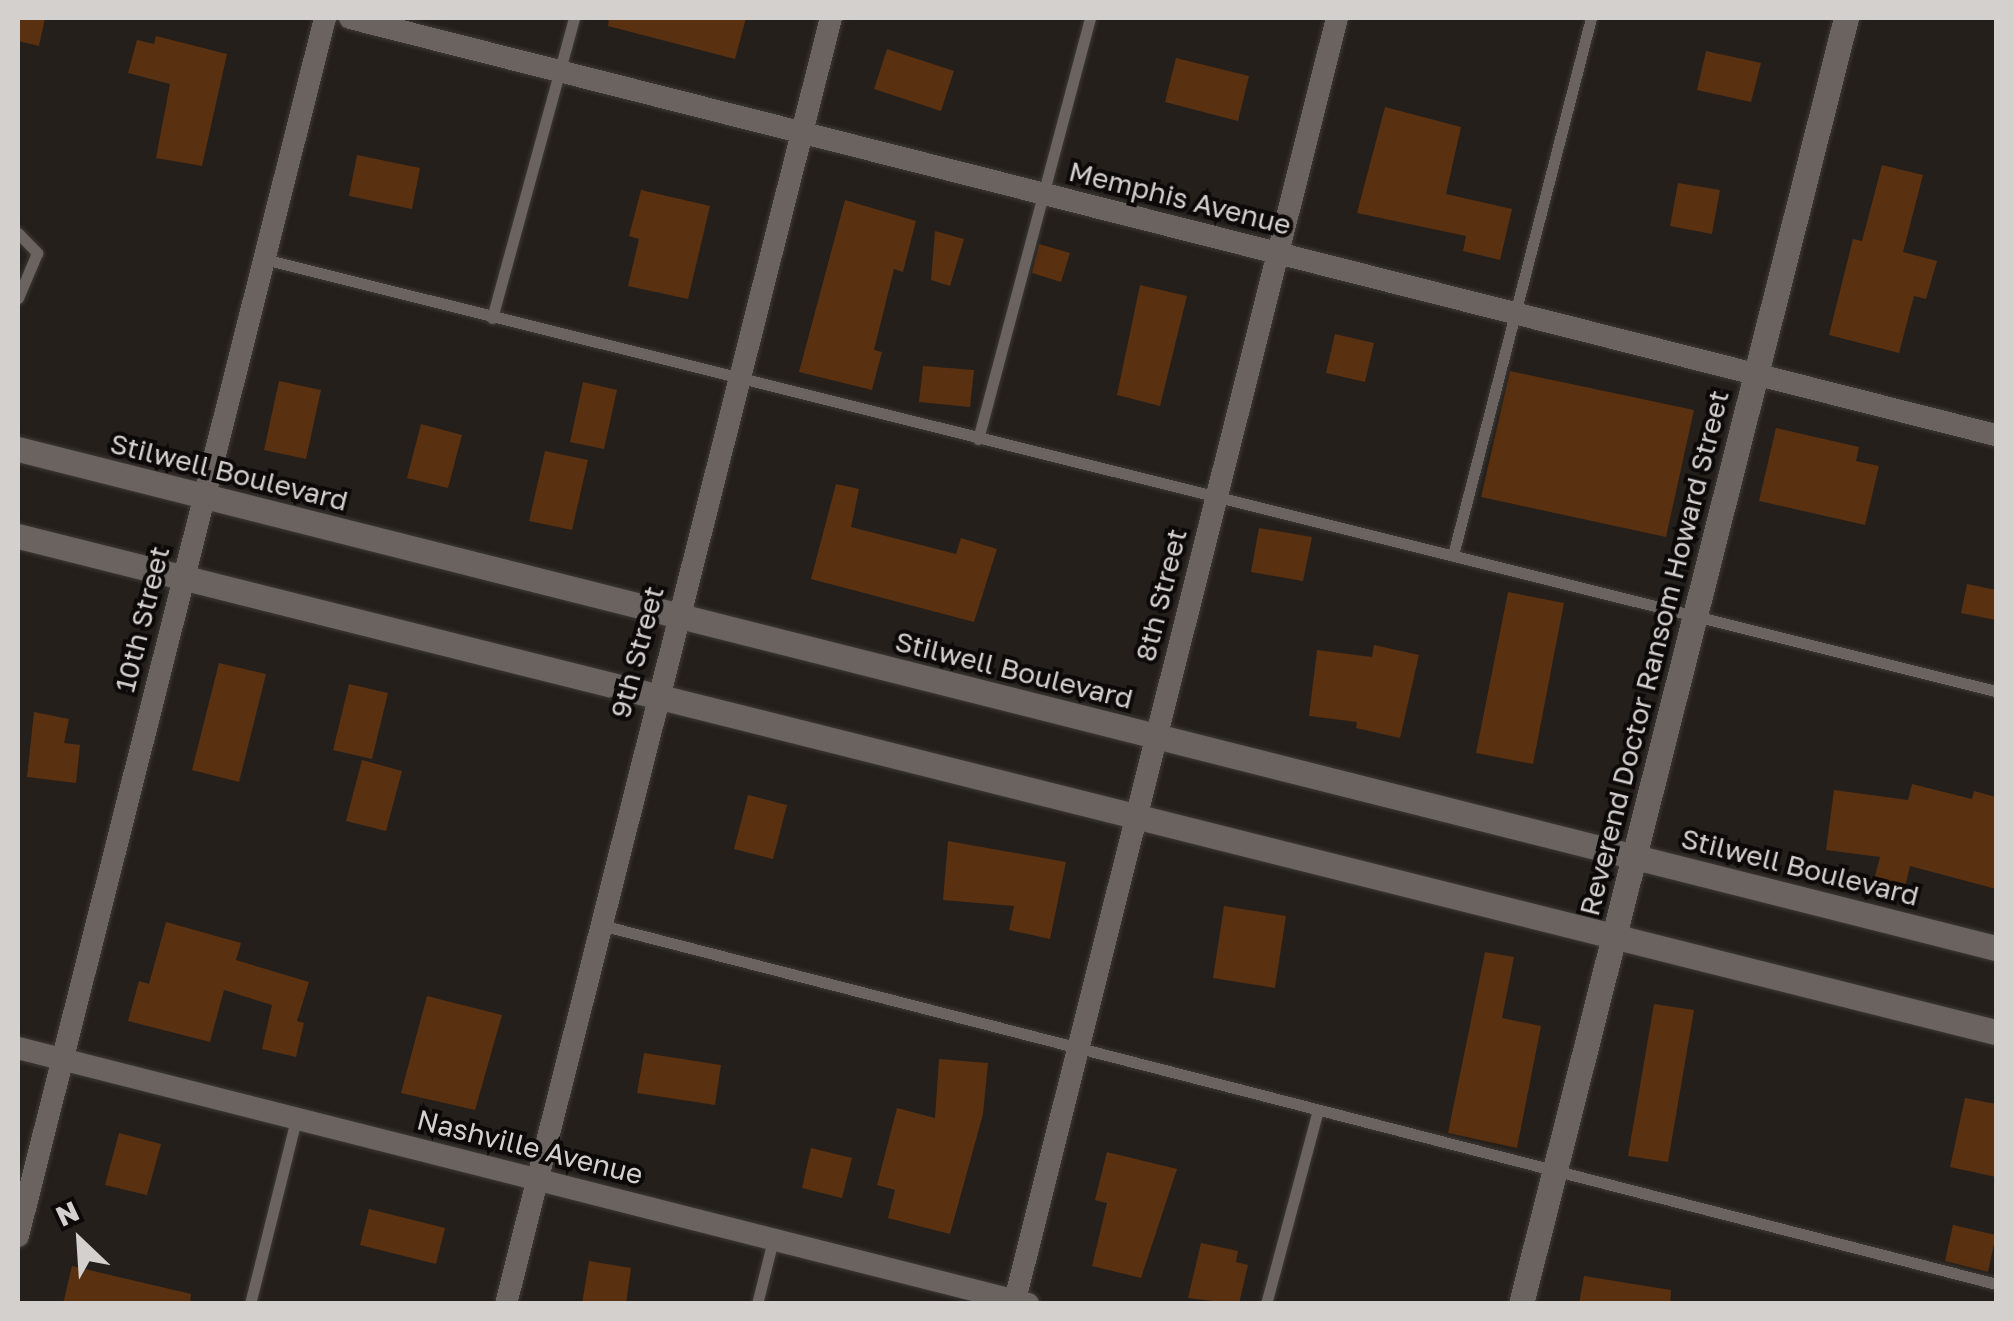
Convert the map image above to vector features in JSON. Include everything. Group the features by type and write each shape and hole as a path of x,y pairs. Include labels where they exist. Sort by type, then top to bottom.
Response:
{"main road":[{"name":"Reverend Doctor Ransom Howard Street","path":"1521,1304 1846,18"},
{"name":"Stilwell Boulevard","path":"18,449 1996,948"},
{"path":"18,536 1996,1032"}],"street":[{"name":"10th Street","path":"18,1236 325,18"},
{"name":"Memphis Avenue","path":"350,18 1996,435"},
{"name":"9th Street","path":"506,1304 598,924 831,18"},
{"name":"8th Street","path":"1019,1302 1136,815 1337,18"},
{"name":"Nashville Avenue","path":"18,1048 1019,1302"}],"lane":[{"path":"492,318 574,18"},
{"path":"978,439 1090,18"},
{"path":"1452,556 1519,312 1591,18"},
{"path":"18,234 37,253 18,298"},
{"path":"264,260 1996,691"},
{"path":"598,924 1317,1114 1996,1284"},
{"path":"1266,1304 1317,1114"},
{"path":"250,1304 296,1120"},
{"path":"758,1304 774,1239"}],"building":[{"path":"18,18 45,18 39,46 18,41"},
{"path":"609,18 746,18 735,59 608,26"},
{"path":"156,36 227,54 202,166 156,158 170,84 128,73 137,40 154,44"},
{"path":"887,49 954,71 941,111 874,89"},
{"path":"1706,51 1761,63 1751,102 1697,90"},
{"path":"1176,58 1249,76 1238,121 1165,102"},
{"path":"1385,107 1461,127 1446,194 1512,209 1500,260 1463,251 1466,236 1357,213"},
{"path":"357,155 420,168 412,209 349,196"},
{"path":"1882,165 1923,175 1903,252 1937,261 1926,299 1914,296 1899,353 1829,335 1853,239 1862,241"},
{"path":"1678,183 1720,190 1712,234 1670,226"},
{"path":"641,190 710,206 688,299 628,286 639,239 629,236"},
{"path":"845,200 916,221 903,272 894,269 874,350 882,352 872,390 799,372"},
{"path":"935,231 964,239 950,286 931,280"},
{"path":"1039,244 1070,253 1061,282 1032,273"},
{"path":"1140,285 1187,296 1160,406 1117,395"},
{"path":"1335,334 1374,343 1365,382 1326,373"},
{"path":"923,366 974,370 970,407 919,402"},
{"path":"1510,371 1694,410 1666,537 1481,497"},
{"path":"279,381 321,390 306,459 264,450"},
{"path":"583,382 617,390 604,449 570,442"},
{"path":"421,424 462,435 448,488 407,478"},
{"path":"1776,428 1859,447 1856,461 1879,466 1865,525 1759,501"},
{"path":"545,451 588,460 572,530 529,521"},
{"path":"836,484 859,489 851,527 956,554 961,538 997,549 974,622 811,579"},
{"path":"1259,528 1312,537 1303,581 1251,572"},
{"path":"1967,584 1996,590 1996,620 1961,613"},
{"path":"1508,592 1564,603 1533,764 1476,753"},
{"path":"1374,645 1419,655 1400,738 1356,728 1357,722 1309,716 1317,650 1372,657"},
{"path":"219,663 266,674 239,782 192,770"},
{"path":"349,684 388,693 372,759 333,750"},
{"path":"34,712 69,719 64,743 80,745 76,783 27,777"},
{"path":"362,760 402,771 386,831 346,821"},
{"path":"1912,784 1972,799 1974,791 1996,797 1996,889 1910,866 1905,887 1874,880 1880,857 1826,850 1834,790 1908,800"},
{"path":"748,795 787,805 773,859 734,849"},
{"path":"948,841 1066,862 1050,939 1009,930 1014,906 943,900"},
{"path":"1224,906 1286,916 1275,988 1213,978"},
{"path":"166,922 241,943 236,960 309,982 297,1021 304,1023 296,1057 262,1049 272,1005 224,990 210,1042 128,1021 139,981 149,984"},
{"path":"1485,952 1514,957 1502,1018 1541,1026 1517,1148 1448,1133"},
{"path":"427,996 502,1015 475,1110 401,1093"},
{"path":"1654,1004 1694,1010 1668,1162 1628,1156"},
{"path":"644,1053 721,1065 715,1105 637,1093"},
{"path":"939,1059 988,1063 983,1114 950,1234 888,1218 895,1190 877,1185 897,1108 935,1118"},
{"path":"1965,1098 1996,1104 1996,1177 1950,1167"},
{"path":"119,1133 161,1144 147,1195 105,1185"},
{"path":"811,1148 852,1158 842,1198 802,1188"},
{"path":"1107,1152 1177,1169 1141,1278 1092,1266 1107,1203 1095,1200"},
{"path":"369,1209 445,1228 436,1264 360,1245"},
{"path":"1953,1225 1996,1235 1988,1272 1945,1261"},
{"path":"1201,1243 1238,1251 1236,1262 1248,1265 1239,1304 1188,1298"},
{"path":"589,1261 631,1268 626,1304 582,1304"},
{"path":"72,1266 191,1294 190,1304 63,1304"},
{"path":"1584,1276 1671,1290 1670,1304 1579,1304"}]}
